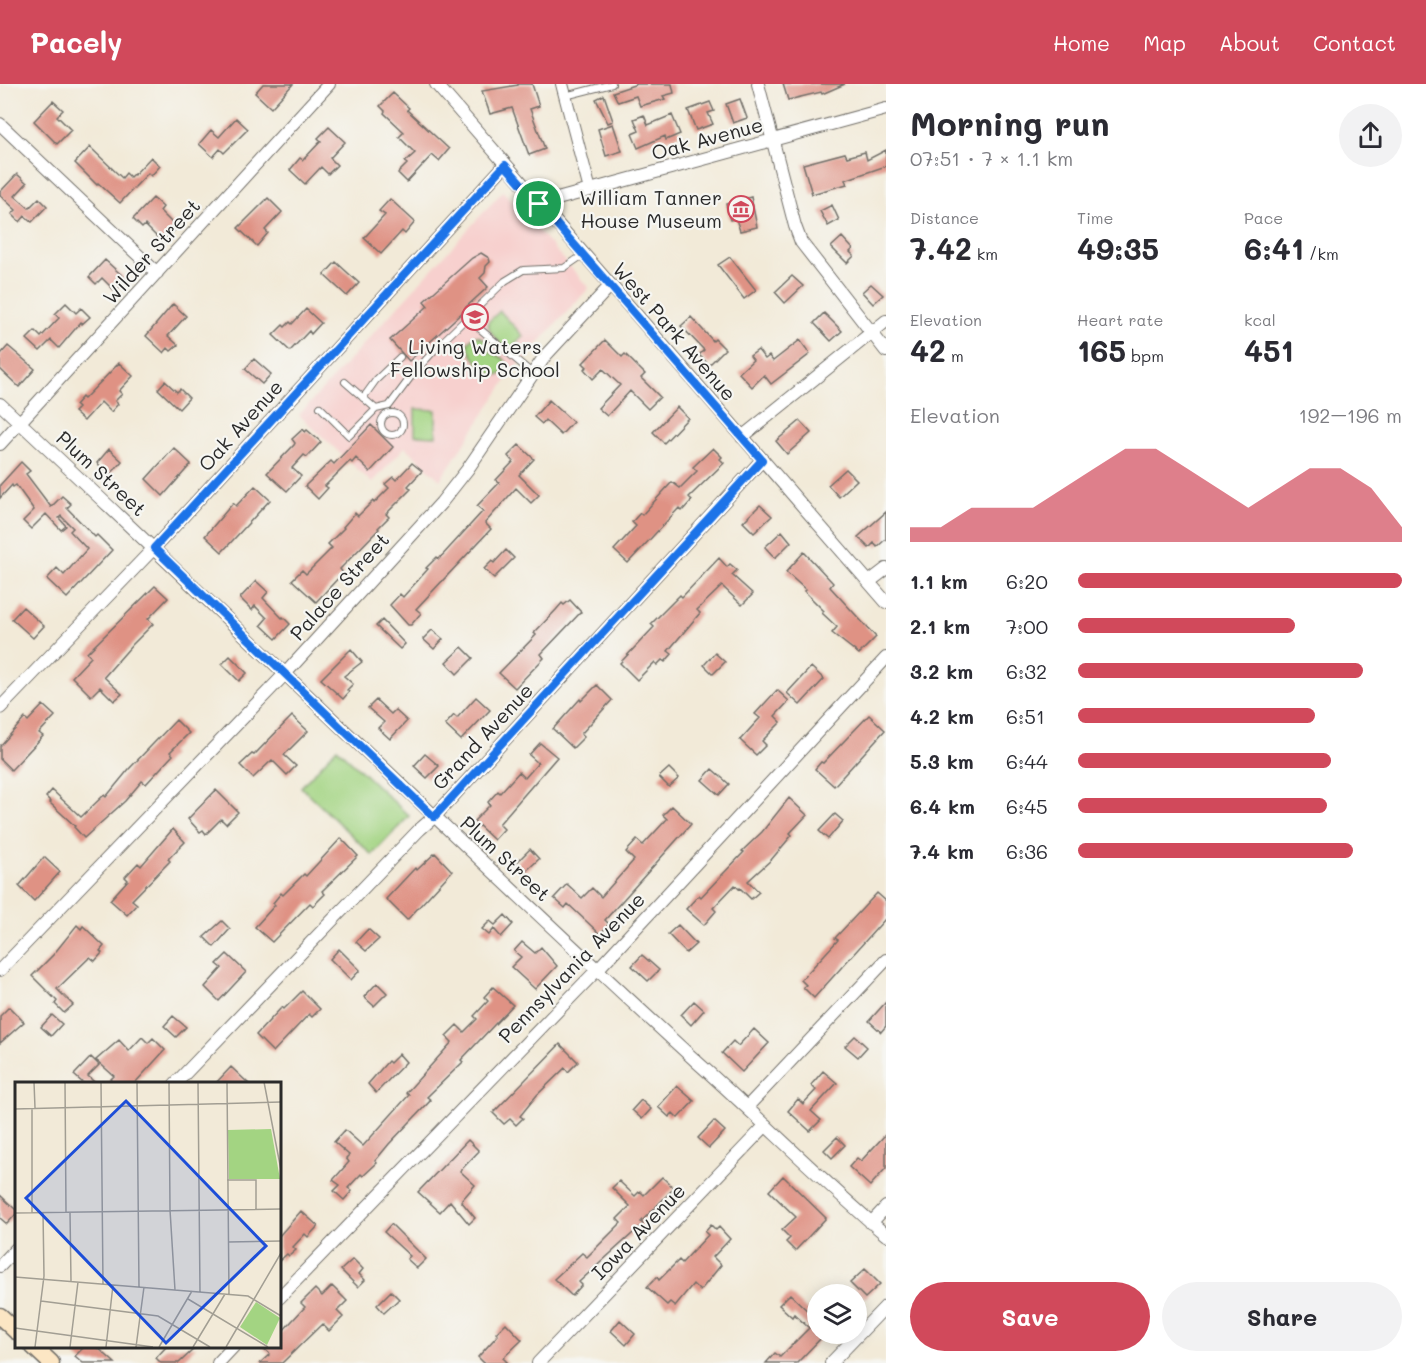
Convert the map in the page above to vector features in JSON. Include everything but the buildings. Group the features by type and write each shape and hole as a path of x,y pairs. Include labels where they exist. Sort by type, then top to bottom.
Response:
{"main road":[{"path":"0,1316 15,1330"},
{"path":"34,1348 51,1363"}],"street":[{"name":"Wilder Street","path":"0,444 329,84"},
{"name":"West Park Avenue","path":"436,84 886,602"},
{"path":"758,84 801,242 886,351"},
{"path":"564,90 590,190"},
{"name":"Oak Avenue","path":"539,204 886,109"},
{"path":"0,124 157,273"},
{"name":"Oak Avenue","path":"0,708 154,548 505,165"},
{"name":"Palace Street","path":"0,970 284,675 454,487 544,356 610,286"},
{"path":"742,436 886,321"},
{"name":"Plum Street","path":"0,404 597,970 886,1235"},
{"name":"Grand Avenue","path":"177,1082 434,817 762,460"},
{"path":"869,582 886,569"},
{"name":"Pennsylvania Avenue","path":"280,1297 597,970 886,658"},
{"path":"747,1107 886,960"},
{"name":"Iowa Avenue","path":"538,1363 766,1125"},
{"path":"871,1222 886,1207"},
{"path":"0,1266 15,1250"},
{"path":"831,1363 886,1306"},
{"path":"218,1363 233,1348"}],"lane":[{"path":"564,90 612,84"},
{"path":"345,382 376,409 389,410 413,374 505,281 523,270 564,268 583,255"},
{"path":"467,318 532,373"},
{"path":"363,398 376,380 400,357"},
{"path":"320,407 349,436 376,409"}],"shaded area":[{"name":"Living Waters Fellowship School","path":"503,191 589,288 512,372 440,480 405,447 372,483 299,415"}],"green space":[{"path":"500,311 523,336 512,347 506,349 494,337 488,326 488,322"},
{"path":"474,336 481,337 490,352 506,362 509,368 504,373 497,375 490,373 477,363 469,349 468,342"},
{"path":"415,409 436,410 436,436 415,435"},
{"path":"337,748 409,816 372,855 301,787"}],"place":[{"name":"William Tanner House Museum","path":"741,209"},
{"name":"Living Waters Fellowship School","path":"475,317"}],"route":[{"path":"505,165 539,204 762,460 434,817 154,548 505,165"}]}
